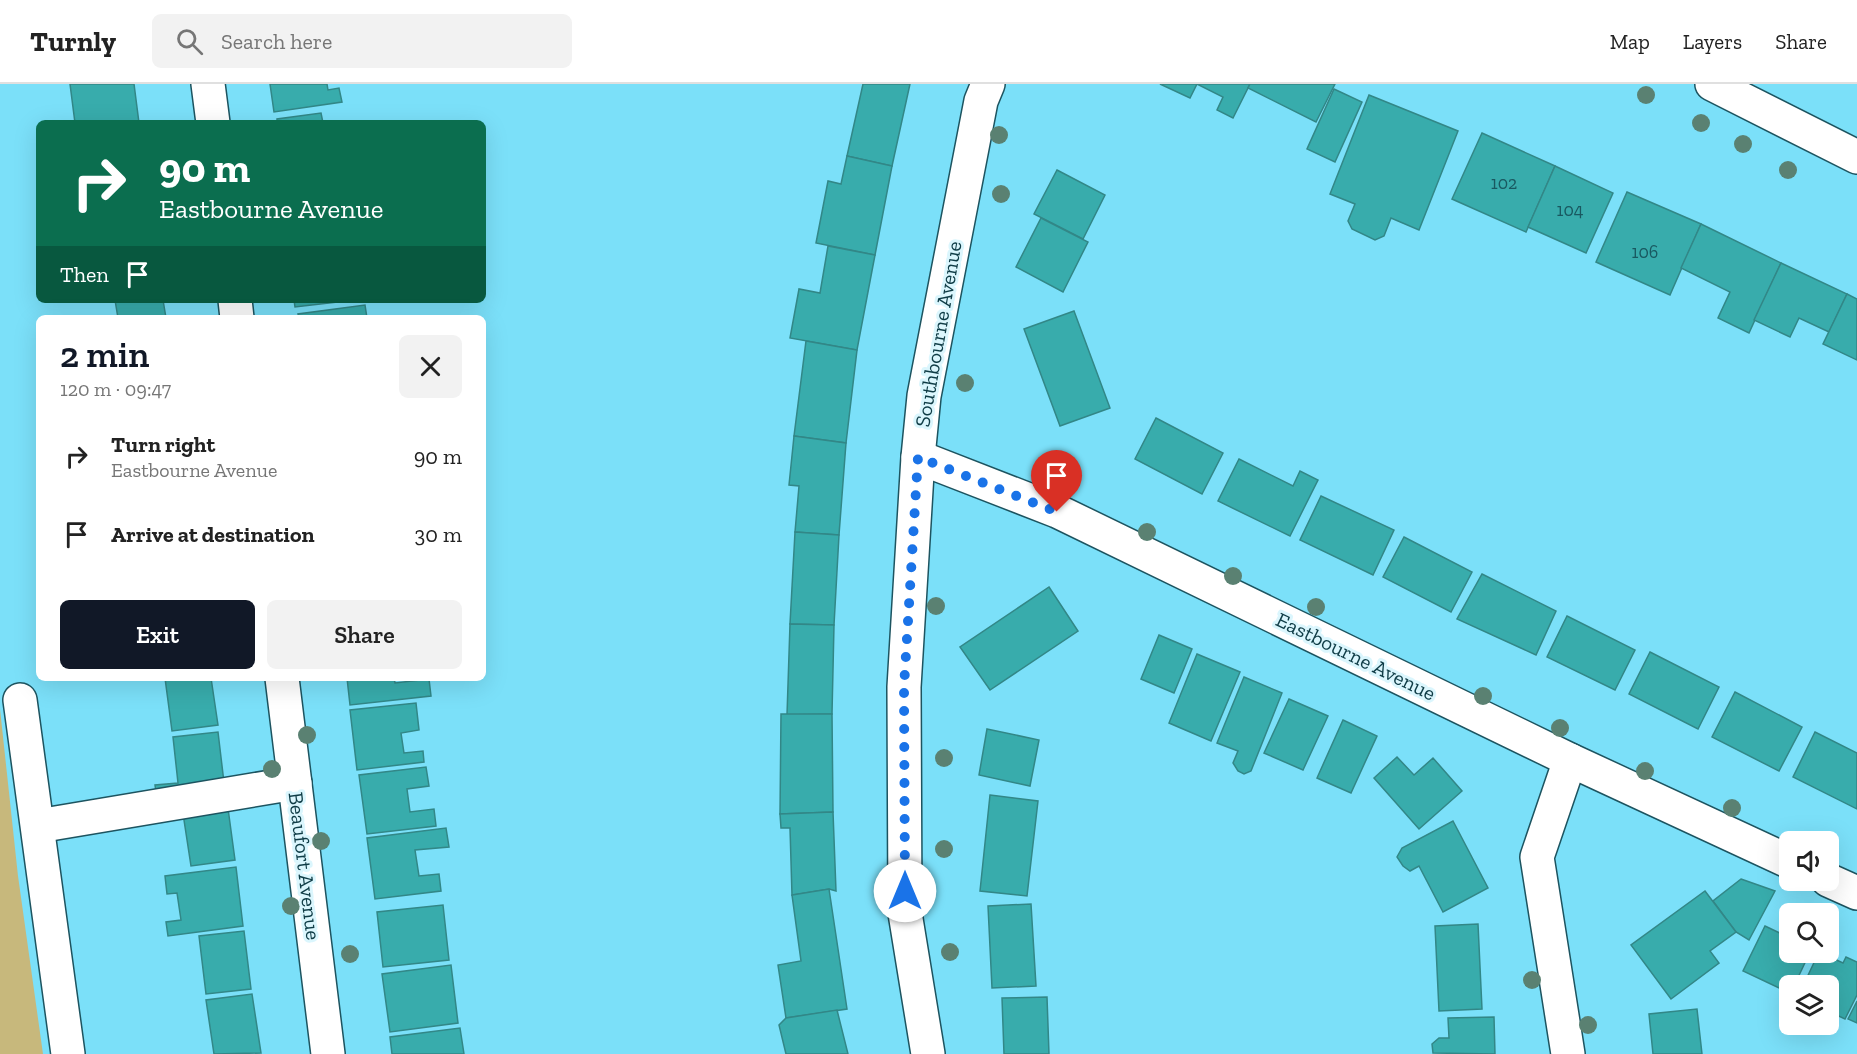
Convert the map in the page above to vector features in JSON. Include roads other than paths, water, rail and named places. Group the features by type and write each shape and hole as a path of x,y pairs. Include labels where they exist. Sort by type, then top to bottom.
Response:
{"street":[{"path":"208,84 213,120"},
{"name":"Southbourne Avenue","path":"928,1054 905,913 904,687 918,457 927,384 981,101 988,84"},
{"path":"1712,84 1857,157"},
{"name":"Eastbourne Avenue","path":"918,457 1057,512 1570,760 1779,857"},
{"name":"Beaufort Avenue","path":"282,681 328,1054"},
{"path":"20,700 68,1054"},
{"path":"1568,1054 1537,857 1570,760"},
{"path":"38,825 295,783"},
{"path":"1839,885 1857,893"}]}
